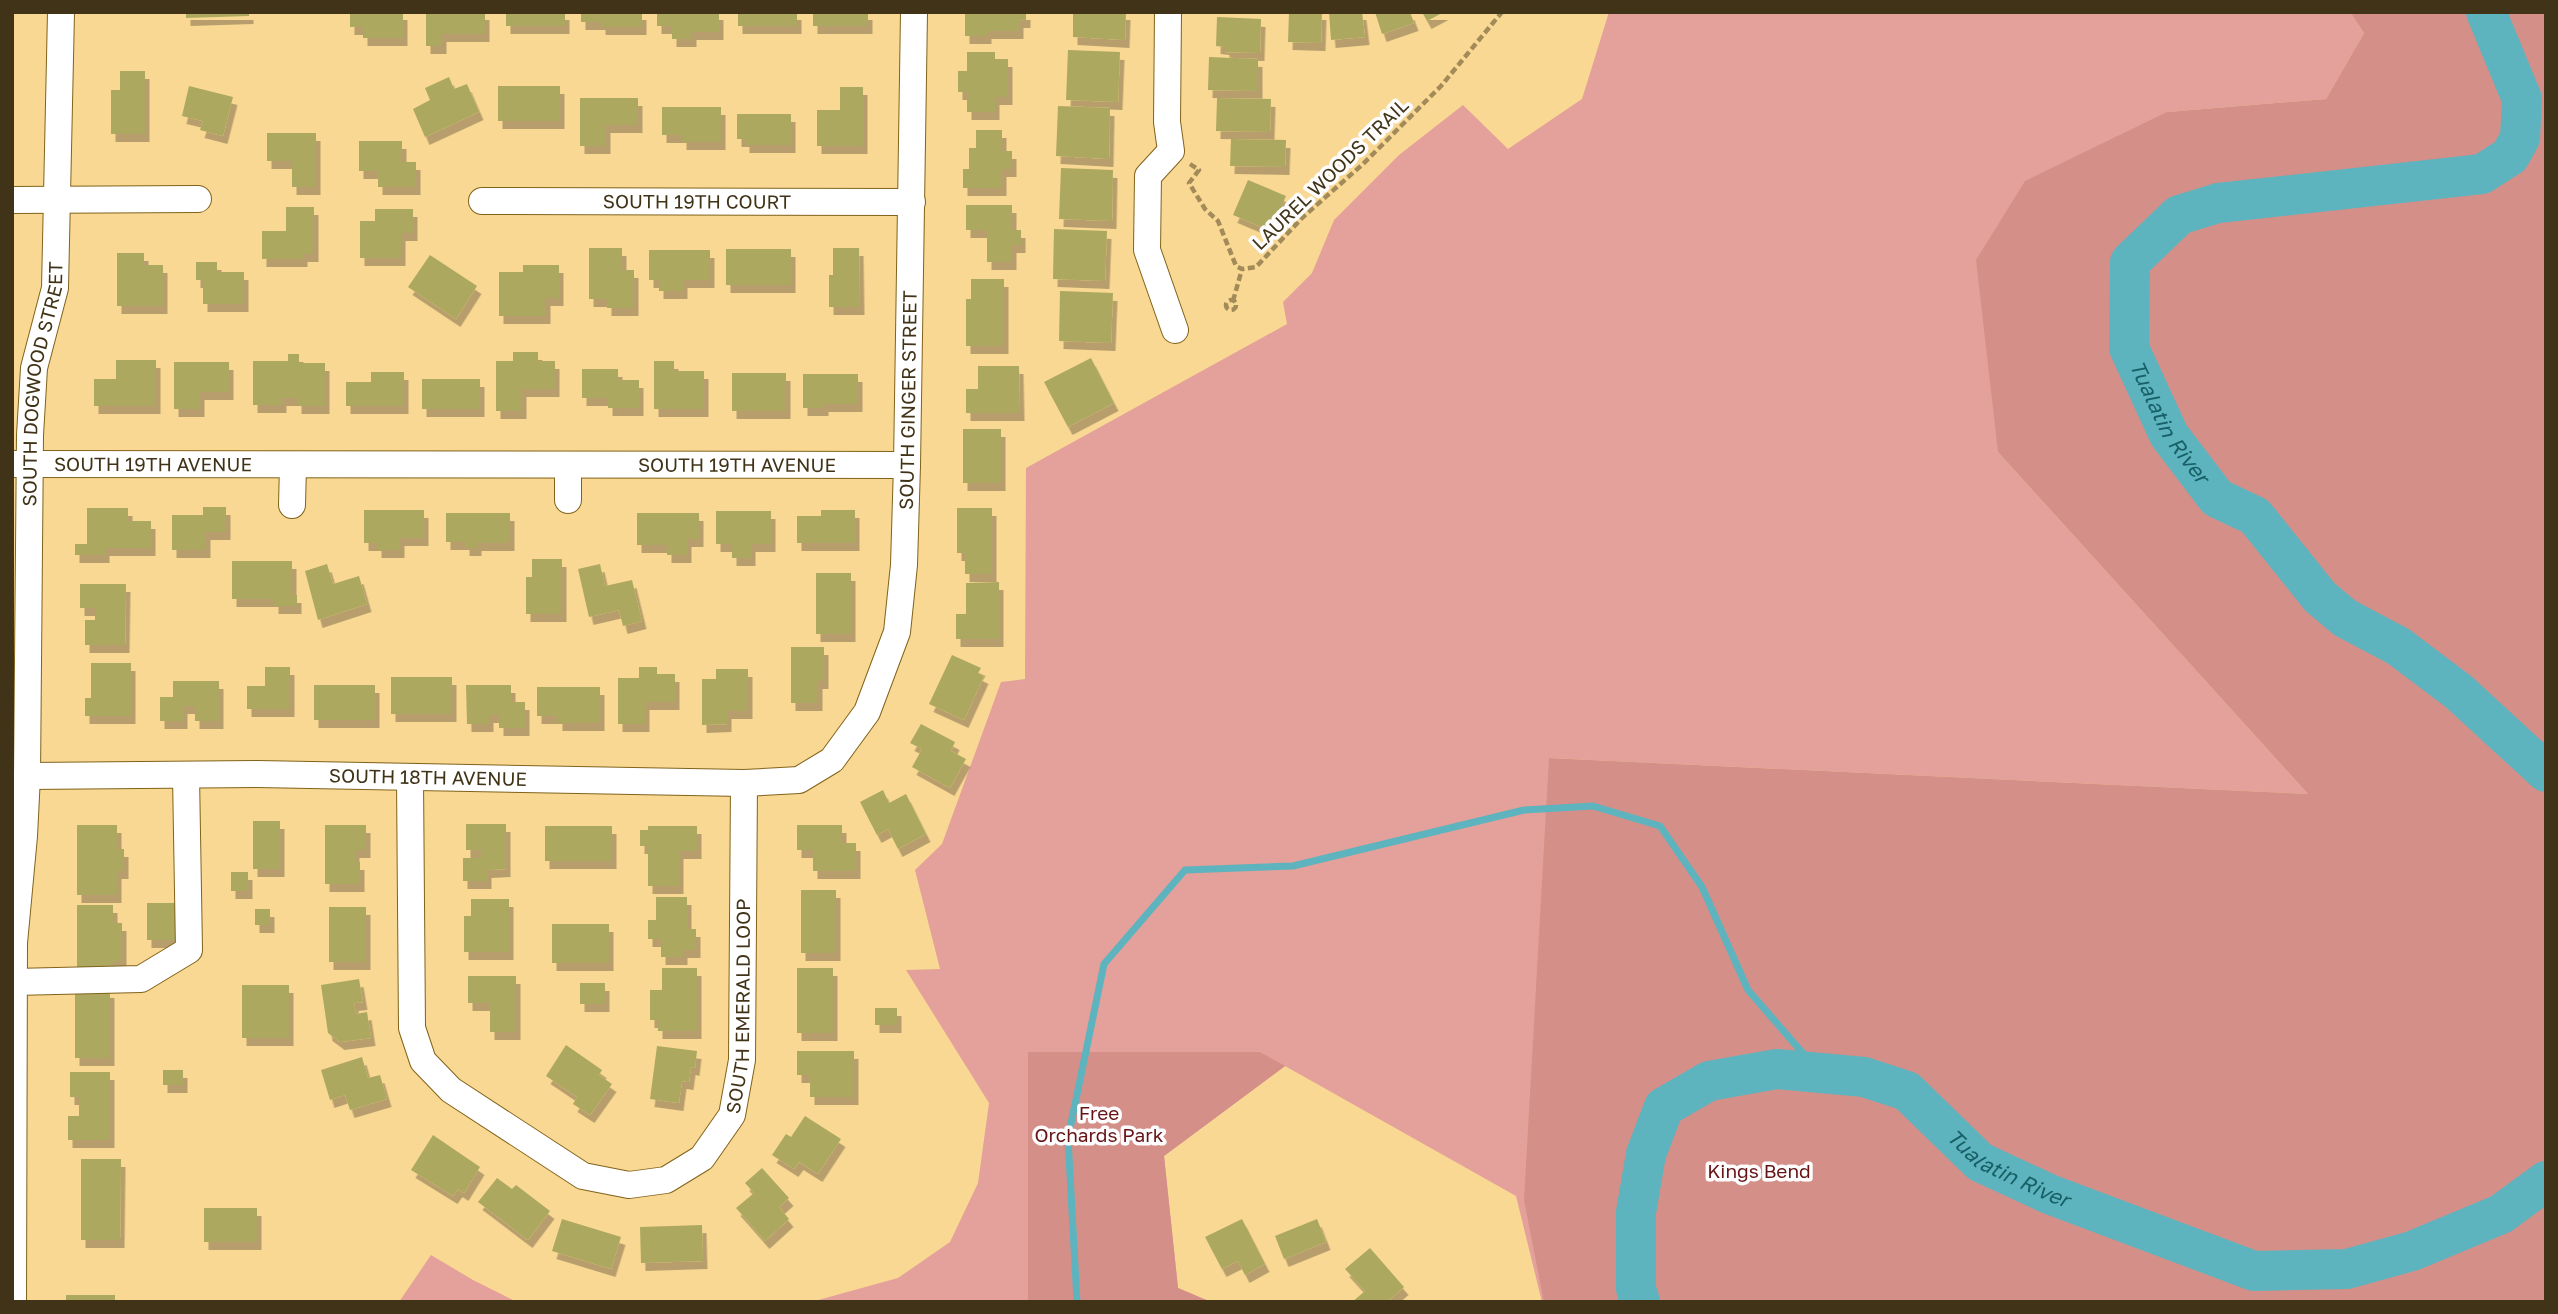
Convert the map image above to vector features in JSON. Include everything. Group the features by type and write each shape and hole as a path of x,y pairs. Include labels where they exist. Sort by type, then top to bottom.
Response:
{"street":[{"name":"SOUTH DOGWOOD STREET","path":"13,1302 14,943 27,776 21,464 34,368 55,288 61,12"},
{"name":"SOUTH GINGER STREET","path":"824,765 832,760 867,712 897,632 904,565 907,465 914,12"},
{"path":"1167,12 1167,122 1171,151 1148,176 1147,241 1149,261 1175,330"},
{"path":"12,200 198,199"},
{"name":"SOUTH 19TH COURT","path":"482,201 912,202"},
{"name":"SOUTH 19TH AVENUE","path":"21,464 907,465"},
{"path":"292,464 292,505"},
{"path":"568,465 568,500"},
{"name":"SOUTH 18TH AVENUE","path":"27,776 257,774 410,779 744,783 799,780 824,765"},
{"path":"14,982 141,979 189,950 186,775"},
{"name":"SOUTH EMERALD LOOP","path":"410,779 412,1028 424,1061 451,1090 583,1176 629,1185 666,1180 702,1158 732,1115 743,1060 744,783"}],"path":[{"name":"LAUREL WOODS TRAIL","path":"1199,170 1189,183 1205,209 1218,221 1231,259 1242,269 1256,267 1331,190 1363,164 1441,86 1502,12"},
{"path":"1233,301 1242,269"}],"green space":[{"name":"Kings Bend","path":"1609,12 2350,12 2364,33 2326,99 2167,112 1998,452 2308,794 1549,758 2546,1302 1542,1302 1516,1196 1285,1066 1164,1156 1178,1288 1211,1302 811,1302 898,1278 950,1242 978,1183 989,1103 906,970 940,969 915,870 942,844 1001,682 1025,679 1026,468 1287,324 1283,302 1312,273 1334,220 1399,155 1463,105 1508,149 1582,99"},
{"name":"Kings Bend","path":"2350,12 2546,12 2546,1302 1544,1302 1524,1200 1549,758 2308,794 1998,452 1976,260 2025,181 2167,112 2326,99 2364,33"},
{"name":"Free Orchards Park","path":"1028,1052 1260,1052 1285,1066 1164,1156 1178,1288 1211,1302 1028,1302"},
{"path":"431,1255 473,1280 517,1302 399,1302"}],"building":[{"path":"186,12 249,12 249,16 186,18"},
{"path":"350,12 403,12 403,38 363,38 363,27 350,27"},
{"path":"426,12 485,12 485,34 442,34 442,46 426,46"},
{"path":"506,12 565,12 565,26 506,26"},
{"path":"581,12 642,12 642,27 601,27 601,22 581,22"},
{"path":"657,12 719,12 719,32 692,32 692,39 672,39 672,26 657,26"},
{"path":"738,12 797,12 797,26 738,26"},
{"path":"813,12 868,12 868,26 813,26"},
{"path":"1026,12 1026,20 1019,20 1019,31 987,31 987,36 965,36 965,13"},
{"path":"1073,12 1126,12 1125,40 1073,37"},
{"path":"1289,12 1322,12 1321,43 1288,42"},
{"path":"1329,12 1362,12 1365,37 1331,40"},
{"path":"1375,12 1410,12 1414,23 1382,34"},
{"path":"1422,12 1444,12 1427,21"},
{"path":"1217,17 1261,19 1260,53 1225,52 1225,47 1216,46"},
{"path":"1068,50 1120,52 1118,102 1066,100"},
{"path":"967,52 995,52 995,59 1008,59 1008,97 995,97 995,112 967,112 967,92 958,92 958,71 967,71"},
{"path":"1209,57 1258,59 1258,91 1208,90"},
{"path":"120,71 145,71 145,134 111,134 111,90 120,90"},
{"path":"449,77 454,89 467,84 479,112 425,137 413,109 430,100 425,88"},
{"path":"189,86 233,97 223,136 200,130 203,121 182,116"},
{"path":"498,86 560,86 560,121 498,121"},
{"path":"840,87 863,87 863,146 817,146 817,110 840,110"},
{"path":"580,98 638,98 638,125 606,125 606,146 580,146"},
{"path":"1217,98 1271,99 1270,132 1216,131"},
{"path":"1058,106 1110,108 1109,159 1056,156"},
{"path":"662,107 721,107 721,142 682,142 682,135 662,135"},
{"path":"737,114 791,114 791,145 745,145 745,139 737,139"},
{"path":"976,130 1002,130 1002,151 1012,151 1012,169 1002,169 1002,188 963,188 963,169 969,169 969,148 976,148"},
{"path":"267,133 316,133 316,187 292,187 292,161 267,161"},
{"path":"1231,139 1286,140 1285,167 1230,166"},
{"path":"359,141 402,141 402,162 416,162 416,187 378,187 378,171 359,171"},
{"path":"1061,168 1113,170 1112,221 1059,219"},
{"path":"1248,180 1286,196 1271,231 1233,215"},
{"path":"966,205 1012,205 1012,230 1021,230 1021,245 1012,245 1012,262 987,262 987,230 966,230"},
{"path":"286,207 314,207 314,254 303,254 303,259 262,259 262,231 286,231"},
{"path":"375,209 413,209 413,233 401,233 401,258 360,258 360,221 375,221"},
{"path":"1054,229 1107,231 1105,281 1053,279"},
{"path":"589,248 622,248 622,270 634,270 634,308 607,308 607,299 589,299"},
{"path":"833,248 859,248 860,307 829,307 829,275 833,275"},
{"path":"726,249 791,249 791,285 726,285"},
{"path":"649,250 710,250 710,280 683,280 683,291 659,291 659,280 649,280"},
{"path":"117,253 144,253 144,265 163,265 163,306 117,306"},
{"path":"430,255 477,286 456,319 408,287"},
{"path":"196,262 217,262 217,272 244,272 244,304 203,304 203,280 196,280"},
{"path":"523,265 559,265 559,298 546,298 546,316 499,316 499,272 523,272"},
{"path":"971,279 1004,279 1004,346 966,346 966,299 971,299"},
{"path":"1060,291 1113,293 1111,343 1059,341"},
{"path":"513,352 538,352 538,361 555,361 555,389 522,389 522,411 496,411 496,361 513,361"},
{"path":"288,354 299,354 299,363 325,363 325,406 297,406 297,398 282,398 282,405 253,405 253,361 288,361"},
{"path":"1091,358 1114,403 1068,427 1044,382"},
{"path":"116,360 156,360 156,406 94,406 94,379 116,379"},
{"path":"654,361 674,361 674,371 704,371 704,409 654,409"},
{"path":"174,362 229,362 229,392 200,392 200,409 174,409"},
{"path":"978,366 1019,366 1020,413 966,413 966,389 978,389"},
{"path":"582,369 618,369 618,380 639,380 639,408 608,408 608,398 582,398"},
{"path":"371,372 404,372 404,406 346,406 346,382 371,382"},
{"path":"732,373 786,373 786,411 732,411"},
{"path":"803,374 858,374 858,404 824,404 824,408 803,408"},
{"path":"422,379 480,379 480,409 422,409"},
{"path":"963,429 1001,429 1001,483 963,483"},
{"path":"203,507 226,507 226,532 206,532 206,550 172,550 172,515 203,515"},
{"path":"87,508 128,508 128,521 151,521 151,548 105,548 105,555 75,555 75,544 87,544"},
{"path":"957,508 992,508 992,574 965,574 965,553 957,553"},
{"path":"364,510 424,510 424,538 400,538 400,550 377,550 377,543 364,543"},
{"path":"821,510 855,510 855,543 797,543 797,516 821,516"},
{"path":"716,511 771,511 771,544 751,544 751,558 732,558 732,544 716,544"},
{"path":"446,513 510,513 510,543 477,543 477,548 465,548 465,542 446,542"},
{"path":"637,513 699,513 699,539 687,539 687,555 667,555 667,545 637,545"},
{"path":"532,559 562,559 562,614 526,614 526,577 532,577"},
{"path":"232,561 292,561 292,595 297,595 297,606 274,606 274,599 232,599"},
{"path":"327,564 333,584 359,576 367,604 318,620 305,571"},
{"path":"600,564 605,586 632,580 642,621 623,626 619,610 589,617 578,569"},
{"path":"816,573 851,573 851,634 816,634"},
{"path":"999,582 999,639 956,639 956,614 966,614 966,583"},
{"path":"80,584 126,584 125,645 85,645 85,620 95,620 95,608 80,608"},
{"path":"791,647 824,647 824,681 818,681 818,703 791,703"},
{"path":"952,655 981,668 978,673 984,676 964,720 929,704"},
{"path":"91,663 131,663 131,716 85,716 85,698 91,698"},
{"path":"265,667 290,667 290,709 247,709 247,686 265,686"},
{"path":"639,667 657,667 657,674 675,674 675,702 645,702 645,724 618,724 618,678 639,678"},
{"path":"716,669 748,669 748,711 727,711 727,724 702,725 702,679 716,679"},
{"path":"391,677 452,677 452,714 391,714"},
{"path":"173,681 219,681 219,721 195,721 195,706 183,706 183,721 160,721 160,697 173,697"},
{"path":"314,685 375,685 375,720 314,720"},
{"path":"466,685 511,685 511,702 525,702 525,728 499,728 499,715 489,715 489,724 467,724"},
{"path":"537,687 600,687 600,723 558,723 558,716 537,716"},
{"path":"921,724 955,742 951,751 966,759 950,788 912,767 922,749 910,743"},
{"path":"883,790 889,803 906,794 926,834 898,849 888,829 877,835 860,802"},
{"path":"253,821 280,821 280,869 253,869"},
{"path":"466,824 506,824 506,869 487,870 487,881 463,881 463,858 482,858 482,850 466,850"},
{"path":"77,825 117,825 117,849 124,849 124,871 117,871 117,895 77,895"},
{"path":"325,825 366,825 366,850 355,850 355,862 360,862 360,884 325,884"},
{"path":"797,825 842,825 842,843 856,843 856,871 813,871 813,850 797,850"},
{"path":"545,826 612,826 612,861 545,861"},
{"path":"648,826 697,826 697,851 679,851 679,886 648,886 648,846 640,846 640,830 648,830"},
{"path":"231,872 248,872 248,891 231,891"},
{"path":"801,890 836,890 836,953 801,953"},
{"path":"656,897 687,897 687,929 696,929 696,950 683,950 683,957 661,957 661,939 648,939 648,920 656,920"},
{"path":"471,899 509,899 509,952 464,952 464,916 471,916"},
{"path":"147,903 183,903 183,940 147,940"},
{"path":"77,905 113,905 113,923 122,923 122,961 113,961 113,973 77,973"},
{"path":"329,907 366,907 366,962 329,962"},
{"path":"255,909 270,909 270,925 255,925"},
{"path":"552,924 609,924 609,963 552,963"},
{"path":"662,968 697,968 697,1031 658,1031 658,1020 650,1020 650,990 662,990"},
{"path":"797,968 833,968 833,1033 797,1033"},
{"path":"468,976 516,976 516,1032 490,1032 490,1003 468,1003"},
{"path":"359,979 363,1002 354,1003 356,1014 367,1012 371,1038 340,1042 328,1033 321,985"},
{"path":"580,983 605,983 605,1004 580,1004"},
{"path":"242,985 289,985 289,1038 242,1038"},
{"path":"75,990 110,990 110,1058 75,1058"},
{"path":"875,1008 897,1008 897,1025 875,1025"},
{"path":"566,1045 602,1070 599,1075 612,1084 590,1115 573,1104 577,1097 546,1076"},
{"path":"657,1046 697,1051 695,1068 691,1067 689,1082 682,1081 679,1103 650,1099"},
{"path":"797,1051 854,1051 854,1097 810,1097 810,1075 797,1075"},
{"path":"362,1057 368,1078 380,1075 387,1099 350,1110 345,1095 330,1100 321,1070"},
{"path":"163,1070 183,1070 183,1085 163,1085"},
{"path":"70,1072 110,1072 110,1140 68,1140 68,1116 79,1116 79,1097 70,1097"},
{"path":"805,1116 841,1139 818,1174 799,1162 794,1169 772,1155 786,1134 791,1137"},
{"path":"433,1135 480,1167 464,1193 458,1189 453,1196 411,1170"},
{"path":"81,1159 121,1159 120,1240 81,1240"},
{"path":"762,1168 789,1198 779,1207 789,1219 765,1241 736,1208 754,1193 745,1183"},
{"path":"497,1178 512,1189 516,1185 550,1211 528,1240 478,1202"},
{"path":"204,1208 257,1208 257,1242 204,1242"},
{"path":"562,1219 621,1237 611,1269 552,1251"},
{"path":"1242,1219 1265,1264 1245,1275 1238,1261 1222,1269 1205,1237"},
{"path":"1317,1219 1326,1242 1284,1259 1275,1236"},
{"path":"702,1225 703,1261 641,1263 640,1227"},
{"path":"1370,1248 1404,1287 1387,1302 1352,1302 1365,1291 1345,1269"},
{"path":"66,1295 115,1295 115,1302 66,1302"}],"waterway":[{"name":"Tualatin River","path":"2486,12 2522,99 2520,138 2510,156 2482,174 2218,203 2179,215 2130,262 2129,348 2169,435 2217,498 2255,516 2320,597 2345,618 2398,646 2459,692 2546,772"},
{"path":"1077,1302 1068,1138 1104,964 1185,870 1293,866 1524,810 1593,806 1660,826 1702,887 1748,990 1820,1073"},
{"name":"Tualatin River","path":"1640,1302 1636,1289 1636,1212 1646,1154 1664,1107 1709,1081 1777,1069 1864,1077 1907,1091 1980,1162 2049,1194 2254,1271 2347,1269 2412,1251 2501,1214 2546,1181"}]}
